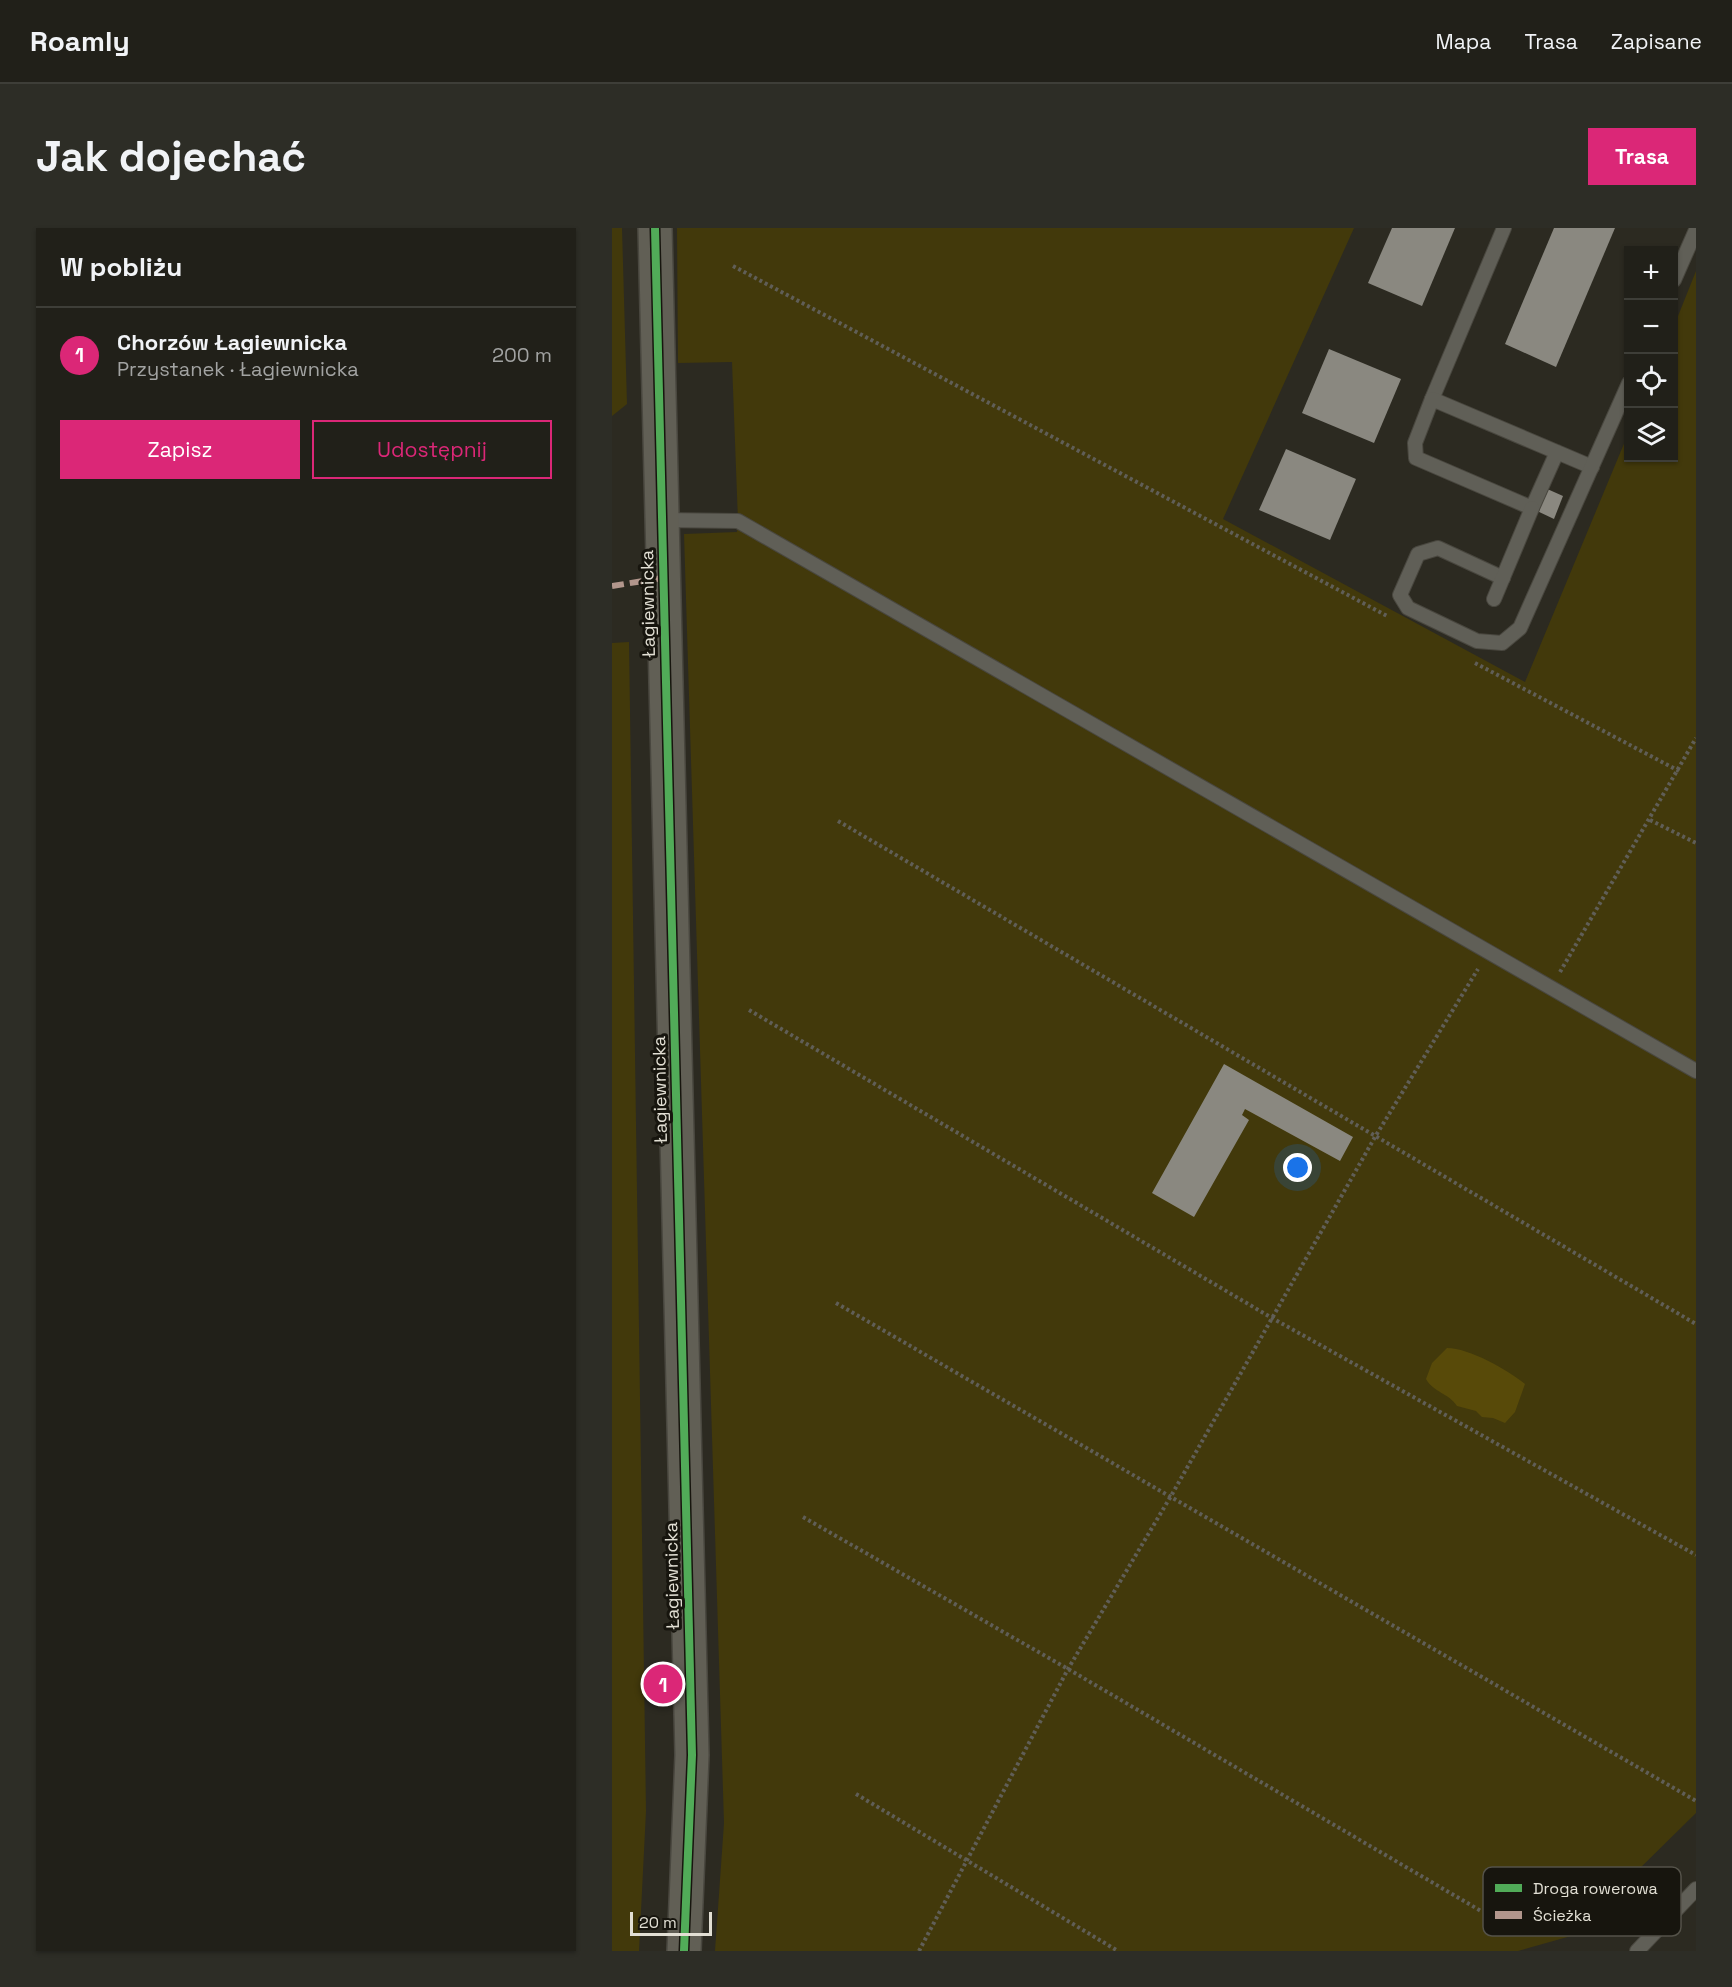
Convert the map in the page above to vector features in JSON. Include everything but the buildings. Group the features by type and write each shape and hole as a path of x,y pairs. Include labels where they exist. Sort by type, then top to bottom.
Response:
{"street":[{"name":"Łagiewnicka","path":"655,228 692,1755 684,1951"}],"lane":[{"path":"1504,228 1415,443 1416,458 1532,508"},
{"path":"1678,271 1696,230"},
{"path":"1503,578 1438,548 1418,554 1400,595 1408,608 1477,641 1502,644 1521,628 1624,394"},
{"path":"1432,399 1592,467"},
{"path":"1494,599 1557,452"},
{"path":"662,520 738,521 1488,954 1696,1071"},
{"path":"1681,1905 1696,1889"},
{"path":"1637,1951 1651,1936"}],"path":[{"path":"733,266 1396,621"},
{"path":"1469,660 1679,771"},
{"path":"1551,988 1679,771 1696,738"},
{"path":"1650,820 1696,843"},
{"path":"838,821 1696,1324"},
{"path":"919,1951 1068,1668 1171,1496 1375,1137 1488,954"},
{"path":"749,1010 1272,1318 1696,1555"},
{"path":"836,1304 1696,1801"},
{"path":"803,1517 1068,1668 1481,1911"},
{"path":"856,1794 1118,1951"}],"shaded area":[{"path":"612,228 622,228 627,404 612,416"},
{"path":"677,228 1354,228 1223,519 1525,682 1624,444 1624,462 1678,462 1678,316 1696,271 1696,1813 1641,1867 1483,1867 1483,1936 1571,1936 1518,1951 715,1951 724,1823 684,534 737,532 732,362 678,363"},
{"path":"629,642 646,1811 639,1951 612,1951 612,643"},
{"path":"1447,1348 1466,1352 1488,1361 1525,1384 1515,1412 1505,1423 1493,1418 1482,1417 1476,1411 1457,1406 1450,1398 1429,1384 1426,1379 1432,1363"}],"marked path":[{"path":"612,586 662,578"}],"cycle path":[{"path":"655,228 692,1755 684,1951"}],"place":[{"name":"Chorzów Łagiewnicka","path":"663,1684"}]}
